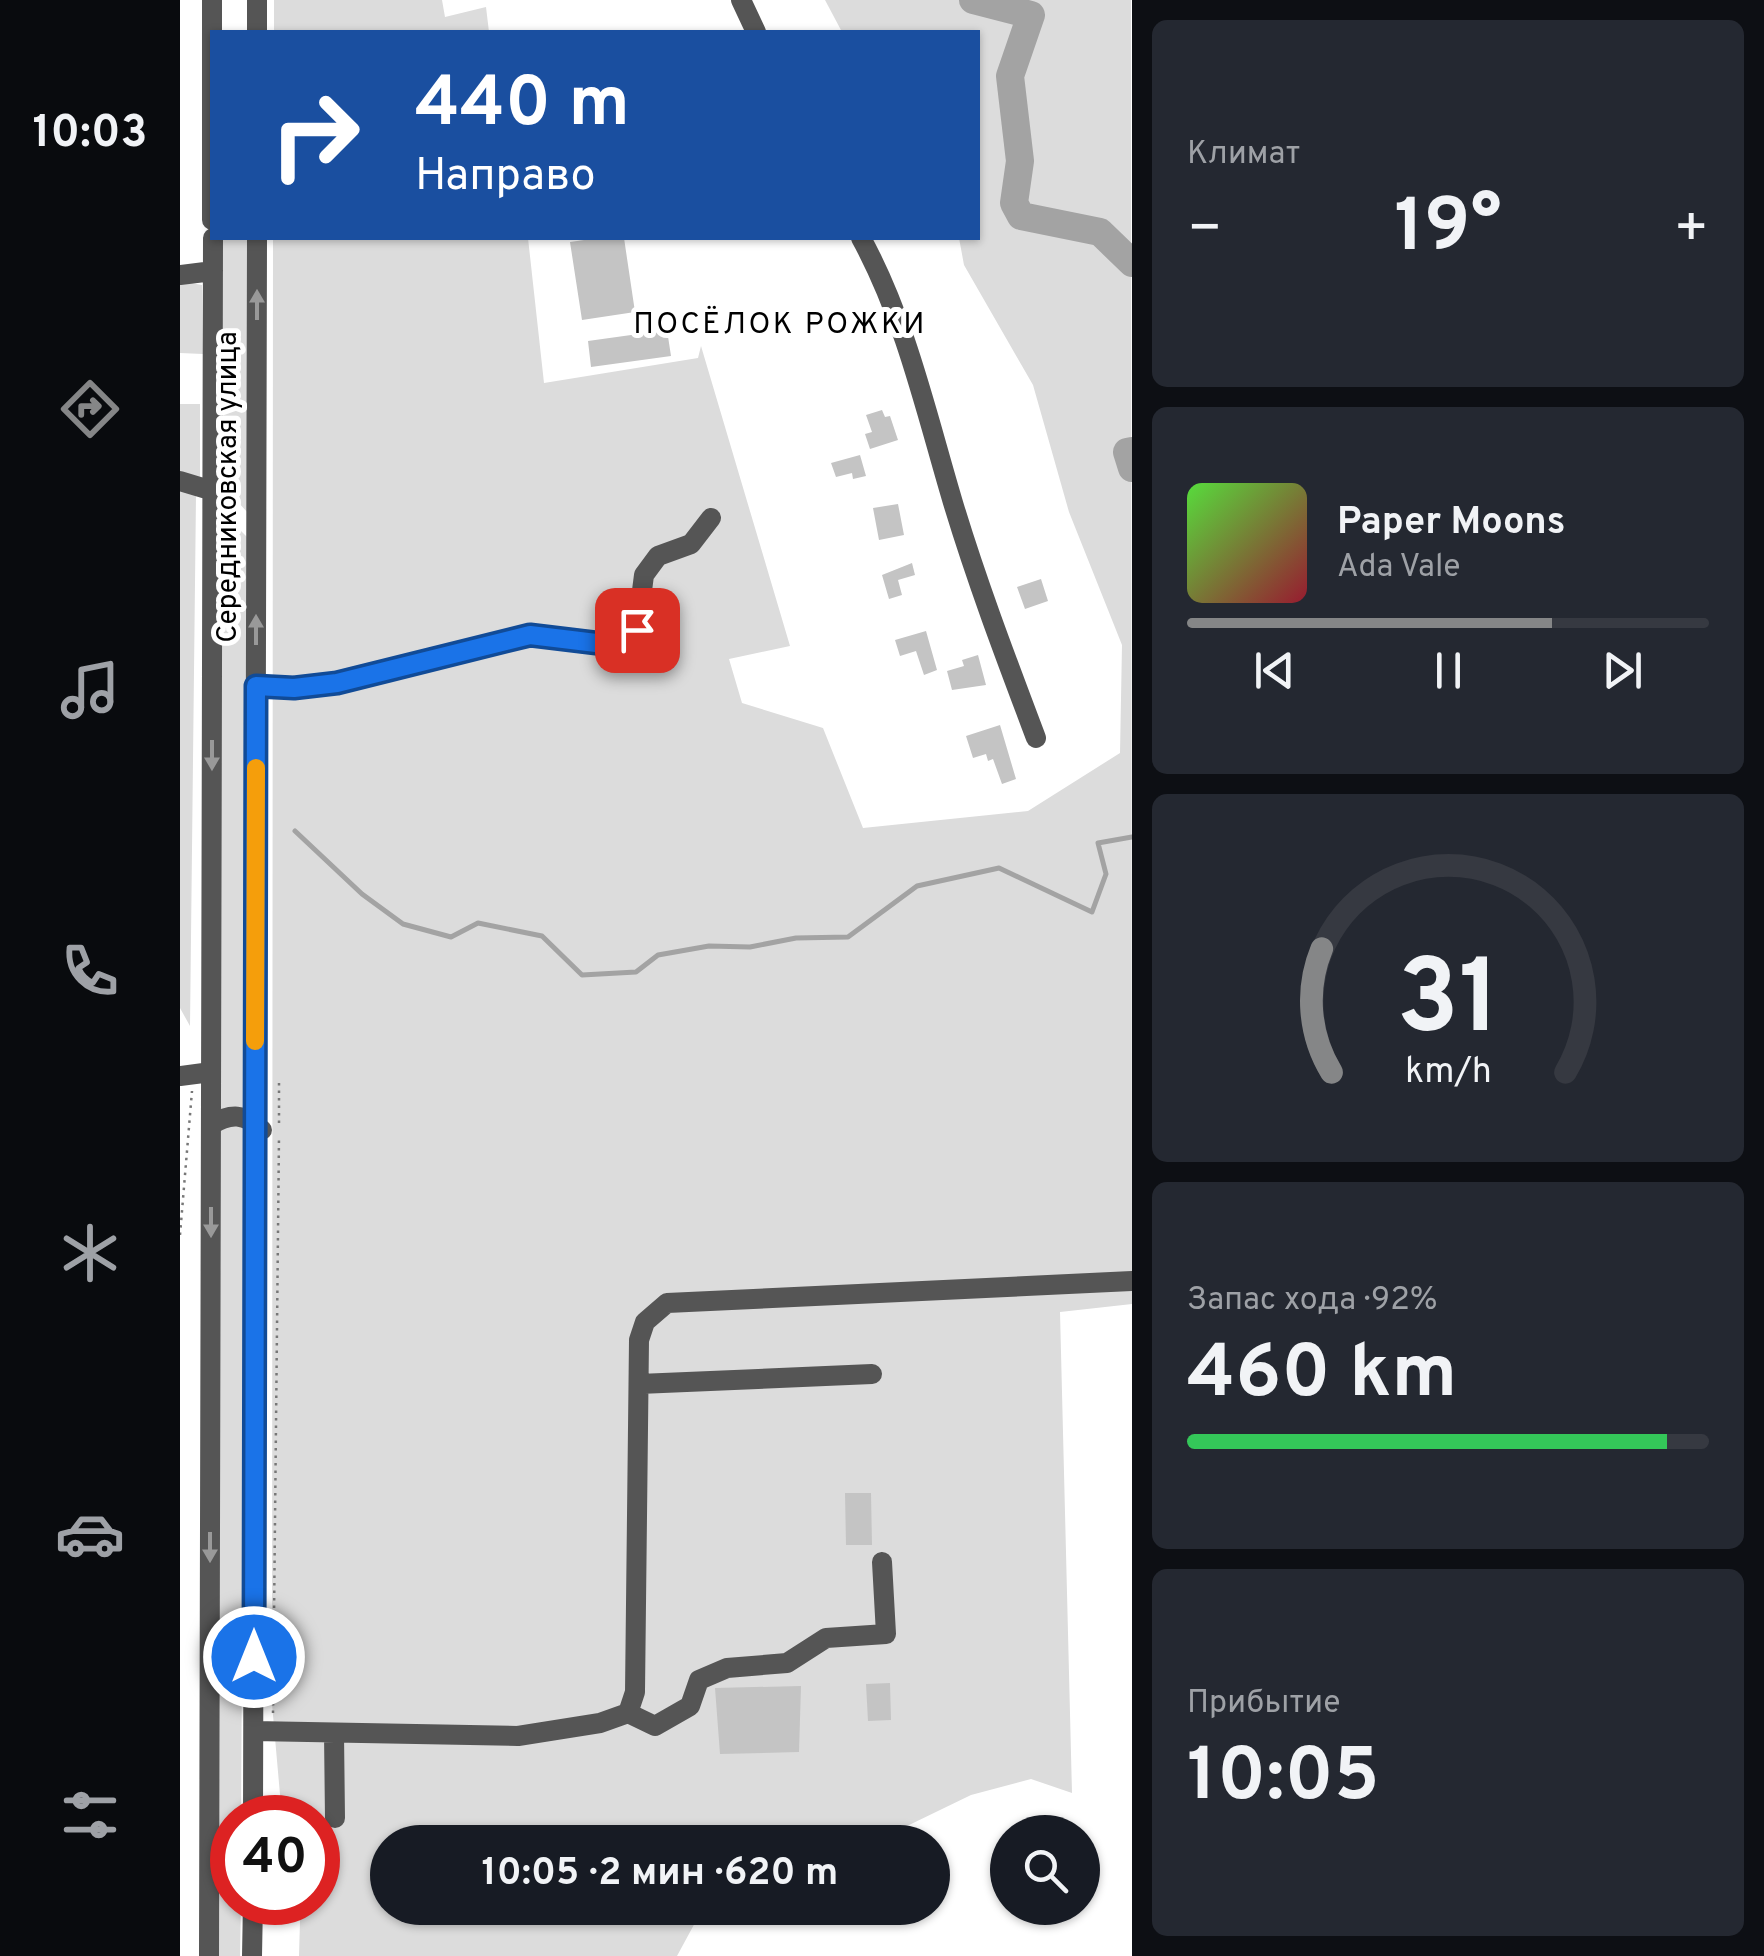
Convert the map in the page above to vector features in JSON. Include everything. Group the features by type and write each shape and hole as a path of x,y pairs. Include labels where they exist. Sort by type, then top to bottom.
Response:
{"street":[{"path":"212,0 212,30"},
{"path":"257,0 257,30"},
{"path":"742,0 755,30"},
{"name":"Середниковская улица","path":"209,1956 213,240"},
{"name":"Середниковская улица","path":"256,1795 263,1732 254,1358 257,240"},
{"path":"862,240 880,272 902,335 975,574 1036,738"},
{"path":"180,275 213,272"},
{"path":"180,482 213,491"},
{"path":"256,686 294,688 337,683 530,635 621,646 637,630 644,575 658,556 691,544 710,518"},
{"path":"186,1082 211,1072"},
{"path":"211,1125 230,1116 255,1122"},
{"path":"628,1713 636,1692 639,1340 645,1322 667,1303 1132,1281"},
{"path":"639,1384 872,1374"},
{"path":"263,1732 518,1736 600,1723 628,1713 655,1726 690,1706 699,1680 726,1668 787,1663 826,1638 886,1634 882,1562"},
{"path":"334,1734 335,1795"},
{"path":"252,1956 253,1925"}],"path":[{"path":"263,1732 280,1080"},
{"path":"180,1234 186,1082"}],"shaded area":[{"path":"274,0 442,0 445,17 486,7 489,30 274,30"},
{"path":"825,0 1131,0 1132,1304 1060,1312 1072,1793 1031,1779 971,1795 909,1825 370,1825 370,1925 694,1925 677,1956 299,1956 300,1925 340,1925 340,1795 280,1795 272,1704 273,240 528,240 544,383 698,358 701,346 790,646 729,659 742,703 823,728 863,828 1028,811 1120,753 1122,645 1069,512 1033,385 964,265 959,240 980,240 980,30 841,30"},
{"path":"221,240 249,240 249,514 222,485"},
{"path":"180,281 202,285 203,354 180,353"},
{"path":"180,404 200,404 200,477 180,475"},
{"path":"180,490 196,495 190,1026 180,1008"},
{"path":"221,511 249,539 241,1795 213,1795"},
{"path":"212,1925 241,1925 240,1956 212,1956"}],"building":[{"path":"624,240 635,312 582,320 570,242"},
{"path":"667,330 671,356 591,367 588,341"},
{"path":"882,410 885,417 890,416 898,440 870,449 865,434 872,432 866,415"},
{"path":"860,455 866,476 853,479 852,473 836,477 831,463"},
{"path":"898,504 904,535 879,540 873,508"},
{"path":"912,563 915,575 898,580 902,595 889,599 882,575"},
{"path":"1041,579 1048,601 1025,609 1017,587"},
{"path":"926,631 937,670 924,675 916,651 900,656 895,640"},
{"path":"978,655 986,685 952,690 947,671 964,666 962,660"},
{"path":"1000,725 1016,779 1002,784 993,759 988,761 986,754 973,758 966,736"},
{"path":"845,1493 871,1493 872,1545 846,1545"},
{"path":"890,1683 891,1720 868,1721 866,1684"},
{"path":"801,1686 799,1752 720,1754 715,1688"}],"waterway":[{"path":"973,0 1031,15 1010,76 1020,161 1014,203 1021,216 1100,232 1132,263"},
{"path":"1132,451 1127,452 1132,468"},
{"path":"295,831 362,894 403,924 451,937 478,923 542,936 582,975 636,972 658,955 709,946 750,947 796,938 848,937 917,886 999,868 1092,912 1106,874 1098,843 1132,837"}],"slow traffic":[{"path":"255,1041 256,768"}],"district":[{"name":"ПОСЁЛОК РОЖКИ","path":"780,325"}],"route":[{"path":"254,1657 256,686 294,688 337,683 530,635 621,646 637,630"}]}
